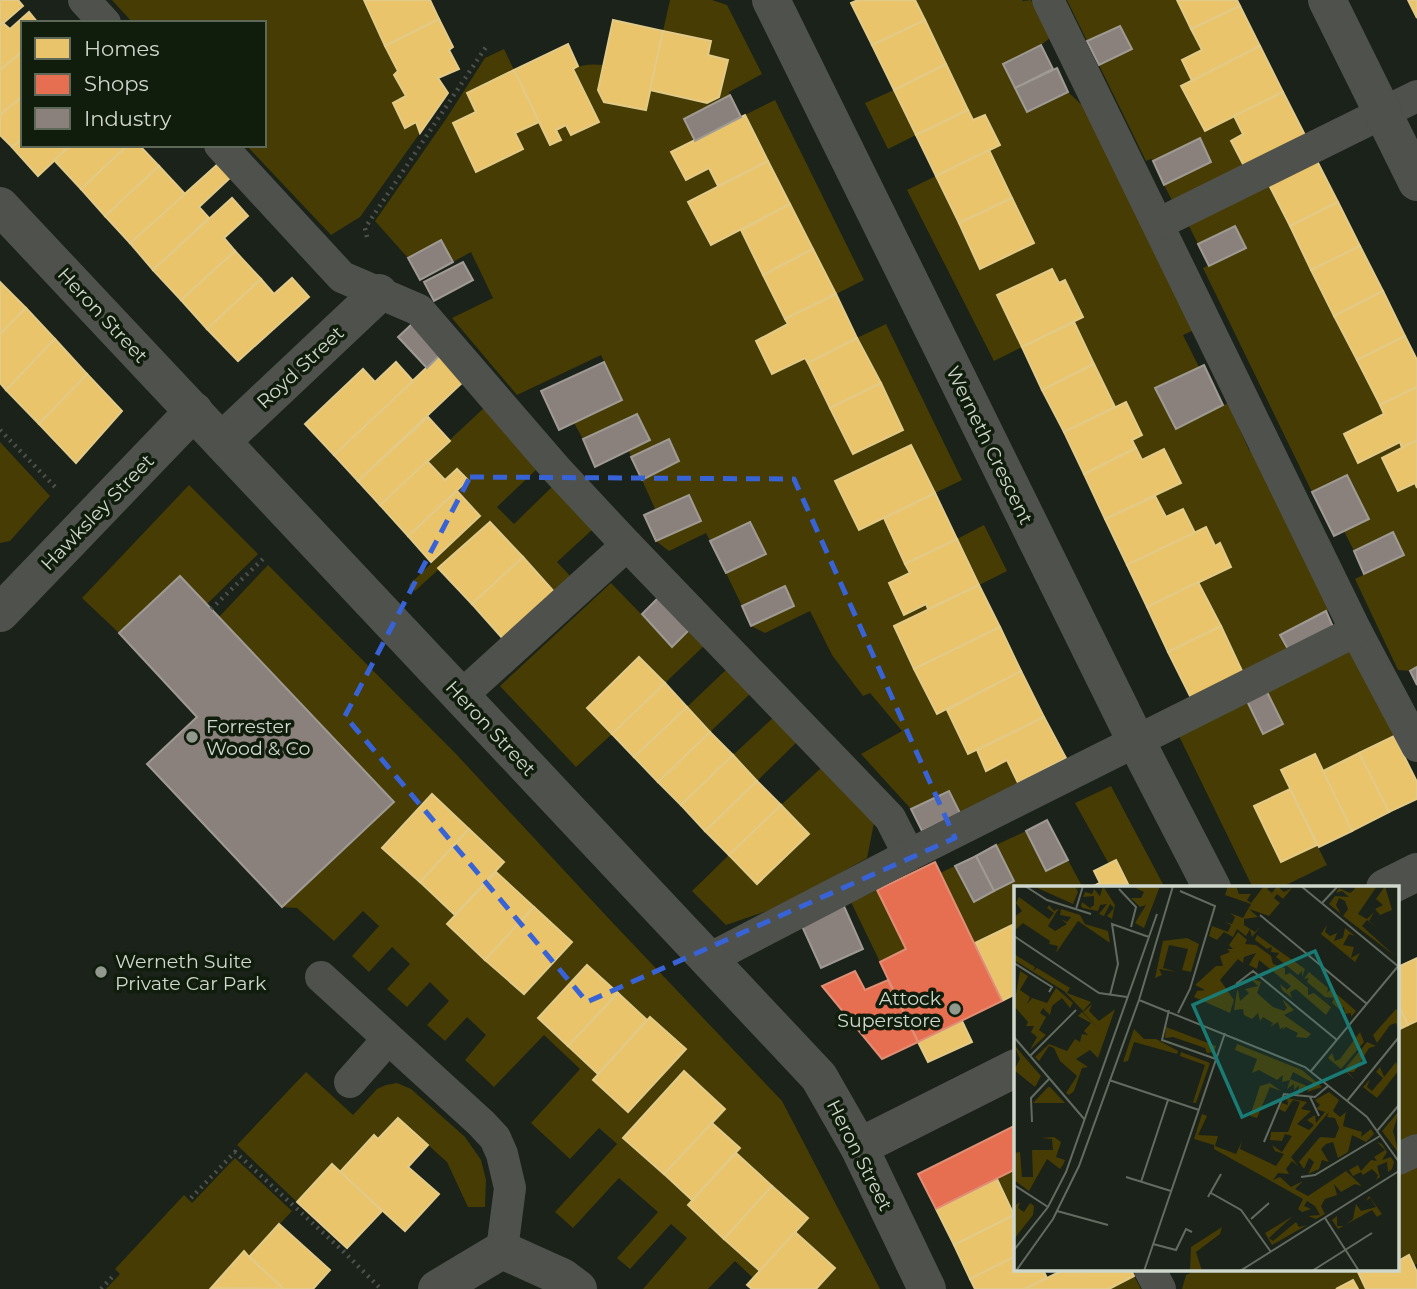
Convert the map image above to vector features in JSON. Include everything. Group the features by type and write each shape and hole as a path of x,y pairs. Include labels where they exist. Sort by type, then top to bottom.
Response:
{"street":[{"name":"Werneth Crescent","path":"771,0 1136,741 1212,886"},
{"path":"1327,0 1401,105 1417,182"},
{"name":"Heron Street","path":"0,206 819,1077 859,1147 928,1289"},
{"name":"Royd Street","path":"222,441 379,293"},
{"name":"Hawksley Street","path":"0,613 194,411"},
{"path":"1389,886 1417,872"},
{"path":"859,1147 1014,1069"},
{"path":"437,1289 502,1250 562,1277 578,1289"}],"lane":[{"path":"84,0 103,21"},
{"path":"1048,0 1356,631 1417,746"},
{"path":"1158,224 1401,105"},
{"path":"222,147 342,277 419,310 557,470 890,818 909,855"},
{"path":"461,696 627,545"},
{"path":"709,959 909,855 1356,631"},
{"path":"321,977 495,1138 502,1154 510,1188 502,1250"},
{"path":"349,1082 388,1039"},
{"path":"1400,1158 1417,1150"}],"path":[{"path":"379,293 365,228 485,47"},
{"path":"0,430 56,488"},
{"path":"211,609 273,548"},
{"path":"191,1198 235,1152 381,1289"},
{"path":"101,1289 114,1275"}],"highlighted area":[{"path":"470,477 794,479 955,838 587,1002 345,716"}],"shaded area":[{"path":"112,0 364,0 398,71 406,96 393,103 404,127 416,122 420,133 360,217 331,235 248,147 266,147 266,21 131,21"},
{"path":"670,0 712,0 727,5 762,74 729,92 730,95 684,119 718,186 689,202 711,245 741,230 788,324 756,341 772,373 805,358 853,454 903,430 857,338 886,324 962,480 935,493 911,445 835,482 859,530 884,518 910,573 889,584 904,615 926,604 928,609 894,626 937,714 947,710 967,754 977,750 986,770 1007,760 1018,783 960,813 948,791 911,809 861,754 902,731 870,693 863,696 832,655 810,611 765,633 751,626 793,606 785,586 742,606 726,573 766,554 750,522 710,541 706,533 669,551 656,541 701,520 656,511 642,480 679,461 668,439 631,457 629,451 650,440 637,414 583,439 574,423 622,400 601,355 517,395 452,318 493,298 471,252 453,262 441,240 408,258 375,221 485,58 504,49 514,70 467,93 476,112 453,124 476,171 515,133 539,122 551,145 560,140 556,130 566,125 571,135 598,122 573,69 580,66 603,65 598,90 604,102 645,110 650,90 707,103 719,97 728,60 708,55 711,41 663,31"},
{"path":"915,0 1031,0 1050,38 1003,64 1026,112 1068,92 1083,106 1194,330 1183,335 1199,367 1155,388 1176,428 1228,403 1249,450 1253,449 1331,609 1280,634 1289,651 1243,673 1198,582 1220,544 1215,546 1195,533 1183,509 1166,517 1155,496 1180,483 1164,450 1142,460 1132,440 1141,435 1115,407 1074,322 1083,316 1065,281 1059,283 1052,269 997,295 1022,347 994,361 907,190 936,176 980,269 1034,243 989,150 1000,145 986,115 973,120"},
{"path":"1067,0 1177,0 1202,50 1183,60 1192,81 1182,86 1205,131 1234,116 1243,134 1245,168 1173,202 1164,185 1211,162 1200,138 1153,161 1146,161 1099,65 1131,48 1120,26 1087,41"},
{"path":"894,90 916,135 888,149 865,103"},
{"path":"775,100 864,280 836,294 745,115"},
{"path":"1268,183 1384,414 1344,434 1358,463 1400,442 1402,448 1382,458 1398,491 1415,483 1417,488 1417,667 1410,671 1398,670 1355,579 1404,555 1392,532 1354,551 1344,531 1369,518 1347,476 1312,492 1203,268 1246,247 1235,226 1198,244 1189,226"},
{"path":"485,407 540,466 497,507 514,524 554,485 593,529 557,562 572,578 556,594 490,522 415,591 409,585 479,517 457,491 468,480 458,469 445,480 427,461"},
{"path":"0,442 50,496 10,541 0,543"},
{"path":"189,485 258,554 207,604 180,577 119,633 82,598"},
{"path":"984,525 1007,571 979,585 957,539"},
{"path":"268,565 457,755 782,1101 880,1289 816,1289 835,1268 795,1232 808,1218 736,1153 740,1148 712,1123 624,1138 692,1200 688,1205 760,1271 753,1278 735,1261 708,1289 643,1289 687,1238 671,1224 630,1269 617,1258 658,1212 619,1178 573,1228 555,1212 617,1144 599,1128 570,1159 531,1123 580,1069 544,1035 494,1087 465,1060 486,1035 467,1017 445,1041 427,1025 449,1001 430,982 407,1007 387,989 410,964 392,947 369,972 352,956 379,926 363,911 334,941 297,908 282,907 394,802 219,617","holes":["432,795 504,862 496,872 572,942 524,994 447,924 455,915 383,848","587,965 647,1020 650,1017 686,1049 628,1112 593,1081 598,1074 538,1019"]},
{"path":"611,583 672,646 691,628 706,644 665,683 639,657 587,707 612,734 576,767 500,686"},
{"path":"1353,650 1394,736 1323,771 1315,754 1282,770 1290,789 1254,807 1281,862 1317,845 1327,865 1284,886 1252,886 1178,734 1247,701 1263,734 1267,692"},
{"path":"729,667 752,692 710,732 687,707"},
{"path":"775,716 798,741 757,781 733,755"},
{"path":"821,768 874,823 867,858 779,907 726,925 692,891 729,855 758,884 809,834 781,805"},
{"path":"1111,786 1164,886 1129,886 1116,860 1109,864 1075,803"},
{"path":"1026,831 1046,870 1068,860 1082,886 1014,886 1014,924 975,943 940,873 955,866 974,902 1014,881 996,845"},
{"path":"877,890 906,949 880,962 851,902"},
{"path":"1417,1021 1417,1134 1400,1142 1400,1029"},
{"path":"306,1072 353,1115 377,1089 397,1083 411,1089 465,1137 481,1160 486,1180 485,1207 468,1207 447,1162 398,1118 378,1139 374,1135 340,1172 332,1164 297,1202 237,1145"},
{"path":"235,1158 292,1211 249,1257 244,1252 210,1289 106,1289 120,1274 115,1269 184,1195 192,1203"},
{"path":"1417,1164 1417,1264 1414,1265 1409,1256 1400,1260 1400,1173"},
{"path":"1014,1170 1014,1215 997,1179"},
{"path":"1193,1272 1360,1272 1366,1289 1358,1289 1353,1280 1336,1289 1182,1289 1186,1275"},
{"path":"1134,1276 1141,1289 1109,1289"}],"building: Homes":[{"path":"0,0 18,0 23,6 0,26"},
{"path":"364,0 430,0 439,19 385,46"},
{"path":"858,0 915,0 925,20 872,45 851,3"},
{"path":"1177,0 1237,0 1240,6 1191,29"},
{"path":"1408,0 1417,0 1417,18"},
{"path":"1240,6 1260,46 1192,81 1182,60 1202,50 1191,29"},
{"path":"29,12 36,21 21,21 21,53 0,70 0,26 3,23 10,29"},
{"path":"439,19 453,47 449,50 459,69 438,78 448,93 420,133 416,122 405,128 393,103 406,96 394,75 398,71 385,46"},
{"path":"613,20 663,31 646,110 604,102 598,90"},
{"path":"925,20 946,64 894,90 872,45"},
{"path":"663,31 711,41 708,55 728,60 719,97 707,103 650,90"},
{"path":"568,44 578,66 573,69 599,122 571,135 566,125 556,130 561,140 550,145 514,70"},
{"path":"1260,46 1283,92 1205,131 1181,86"},
{"path":"21,53 21,98 0,115 0,70"},
{"path":"946,64 968,110 916,135 894,90"},
{"path":"514,70 539,122 515,133 523,149 476,172 453,123 476,112 467,93"},
{"path":"1283,92 1306,137 1245,168 1231,141 1243,134 1234,116"},
{"path":"21,98 21,140 12,147 0,135 0,115"},
{"path":"968,110 973,120 985,115 1000,145 936,176 916,135"},
{"path":"745,115 768,161 718,186 709,168 686,180 671,152"},
{"path":"21,140 21,147 69,147 38,176 12,147"},
{"path":"69,147 126,147 81,189 54,160"},
{"path":"126,147 141,147 159,166 105,216 81,189"},
{"path":"989,150 1012,198 959,223 936,176"},
{"path":"1316,159 1338,202 1290,226 1268,183"},
{"path":"768,161 790,204 711,245 688,202"},
{"path":"218,164 231,177 199,207 209,218 153,270 130,243"},
{"path":"159,166 185,194 130,243 105,216"},
{"path":"232,198 248,216 224,238 235,251 181,300 153,270"},
{"path":"1012,198 1034,243 980,269 959,223"},
{"path":"1338,202 1360,246 1311,270 1290,226"},
{"path":"790,204 813,249 763,275 741,230"},
{"path":"1360,246 1383,291 1334,316 1311,270"},
{"path":"813,249 836,294 785,319 763,275"},
{"path":"235,251 261,279 207,329 181,300"},
{"path":"1052,269 1059,283 1065,280 1083,317 1022,347 997,295"},
{"path":"292,278 309,297 238,361 207,329 261,279 274,294"},
{"path":"0,282 26,308 0,334"},
{"path":"1383,291 1405,336 1357,360 1334,316"},
{"path":"836,294 857,338 808,363 805,358 772,374 756,341 788,324 785,319"},
{"path":"26,308 55,339 6,390 0,383 0,334"},
{"path":"1074,322 1094,364 1042,390 1022,347"},
{"path":"1405,336 1417,360 1417,387 1380,405 1357,360"},
{"path":"857,338 881,383 830,408 808,363"},
{"path":"55,339 87,374 39,424 6,390"},
{"path":"440,355 464,381 358,481 334,455"},
{"path":"396,362 413,381 334,455 305,424 363,369 375,382"},
{"path":"1094,364 1115,407 1064,432 1042,390"},
{"path":"87,374 122,411 76,463 39,424"},
{"path":"881,383 903,430 853,454 830,408"},
{"path":"1417,387 1417,440 1402,448 1400,442 1358,463 1344,434 1384,414 1380,405"},
{"path":"1126,402 1142,435 1132,440 1136,448 1084,474 1064,432"},
{"path":"428,417 450,441 380,505 358,481"},
{"path":"1417,440 1417,488 1415,483 1398,491 1382,458"},
{"path":"911,445 935,493 859,530 835,481"},
{"path":"1136,448 1142,460 1164,449 1181,483 1105,519 1084,474"},
{"path":"427,461 445,480 457,469 468,480 408,536 380,505"},
{"path":"457,491 480,516 431,562 408,536"},
{"path":"935,493 957,539 905,564 884,518"},
{"path":"1155,496 1166,517 1183,509 1195,533 1127,565 1105,519"},
{"path":"490,522 523,557 472,604 438,568"},
{"path":"1206,527 1215,546 1220,543 1231,567 1147,607 1127,565"},
{"path":"957,539 979,585 928,609 926,604 904,615 889,583 910,573 905,564"},
{"path":"523,557 556,594 504,640 472,604"},
{"path":"1198,582 1221,626 1168,652 1147,607"},
{"path":"979,585 1000,627 914,669 894,626"},
{"path":"1221,626 1243,673 1191,698 1168,652"},
{"path":"1000,627 1021,671 937,714 914,669"},
{"path":"639,657 665,683 612,734 587,708"},
{"path":"1021,671 1044,717 968,754 947,710"},
{"path":"665,683 687,707 634,757 612,734"},
{"path":"687,707 710,732 658,782 634,757"},
{"path":"1044,717 1066,758 1018,783 1007,760 986,771 977,750"},
{"path":"710,732 733,755 681,805 658,782"},
{"path":"1394,736 1417,782 1417,799 1389,812 1359,753"},
{"path":"1359,753 1389,812 1352,831 1323,771"},
{"path":"1315,754 1352,831 1319,847 1281,770"},
{"path":"733,755 757,781 705,831 681,805"},
{"path":"757,781 781,805 729,855 705,831"},
{"path":"1290,789 1317,845 1281,862 1254,806"},
{"path":"432,794 469,829 420,882 382,848"},
{"path":"781,805 809,834 757,884 729,855"},
{"path":"469,829 504,862 455,915 420,882"},
{"path":"1116,860 1129,886 1093,886 1100,883 1094,871"},
{"path":"496,872 534,907 485,960 447,924"},
{"path":"534,907 572,942 524,994 485,960"},
{"path":"1012,925 1014,995 1002,1001 975,943"},
{"path":"1417,958 1417,1021 1408,1025 1400,1008 1400,966"},
{"path":"587,965 618,993 568,1046 538,1018"},
{"path":"618,993 647,1020 598,1074 568,1046"},
{"path":"1400,1008 1408,1025 1400,1029"},
{"path":"650,1017 686,1049 628,1112 593,1080"},
{"path":"962,1021 972,1042 928,1062 918,1042"},
{"path":"684,1071 725,1109 664,1174 623,1138"},
{"path":"398,1118 428,1145 408,1167 439,1194 405,1231 340,1172 374,1135 378,1139"},
{"path":"712,1123 740,1148 692,1200 664,1174"},
{"path":"736,1153 772,1186 724,1239 688,1205"},
{"path":"332,1164 382,1211 347,1248 297,1202"},
{"path":"997,1179 1014,1215 954,1245 936,1209"},
{"path":"772,1186 808,1218 760,1271 724,1239"},
{"path":"1014,1215 1014,1257 970,1279 954,1245"},
{"path":"279,1224 330,1270 313,1289 284,1289 249,1257"},
{"path":"795,1232 835,1268 816,1289 752,1289 747,1285"},
{"path":"244,1251 249,1257 284,1289 211,1288"},
{"path":"1409,1255 1417,1272 1417,1289 1366,1289 1358,1272 1400,1272 1400,1260"},
{"path":"1014,1257 1014,1272 1044,1272 1047,1278 1025,1289 975,1289 970,1279"},
{"path":"1059,1272 1132,1272 1134,1276 1109,1289 1025,1289"},
{"path":"1353,1280 1358,1289 1336,1289"}],"building: Shops":[{"path":"935,862 1002,1001 918,1042 880,962 906,949 877,890"},
{"path":"855,971 865,990 888,980 918,1042 882,1059 822,986"},
{"path":"1014,1126 1014,1170 936,1209 918,1174"}],"building: Industry":[{"path":"1120,26 1132,49 1099,65 1087,41"},
{"path":"1041,45 1053,69 1015,88 1003,64"},
{"path":"1057,68 1068,92 1027,112 1015,88"},
{"path":"730,95 741,117 695,141 684,119"},
{"path":"1200,138 1211,162 1164,185 1153,161"},
{"path":"1235,226 1246,248 1209,266 1198,244"},
{"path":"441,240 453,262 420,280 408,258"},
{"path":"463,262 473,280 434,301 424,282"},
{"path":"412,324 440,355 427,368 398,337"},
{"path":"604,362 622,400 559,430 541,391"},
{"path":"1204,365 1223,405 1176,429 1155,388"},
{"path":"637,414 650,440 595,467 583,439"},
{"path":"669,439 679,461 642,480 631,457"},
{"path":"1347,475 1369,519 1334,536 1312,492"},
{"path":"689,495 701,521 656,541 644,515"},
{"path":"750,522 766,554 726,573 710,541"},
{"path":"1393,532 1404,555 1364,574 1354,551"},
{"path":"180,576 394,802 282,907 147,764 197,717 119,633"},
{"path":"785,586 794,606 751,626 742,606"},
{"path":"659,597 691,628 672,647 642,614"},
{"path":"1326,611 1334,629 1289,651 1280,635"},
{"path":"1417,667 1417,685 1410,671"},
{"path":"1267,692 1283,724 1263,734 1247,701"},
{"path":"949,791 960,813 922,831 911,809"},
{"path":"1047,820 1068,860 1046,871 1026,831"},
{"path":"996,845 1014,881 994,891 976,856"},
{"path":"976,856 994,891 974,902 955,866"},
{"path":"843,904 863,949 821,968 801,924"}],"place":[{"name":"Forrester Wood & Co","path":"192,737"},
{"name":"Werneth Suite Private Car Park","path":"101,972"},
{"name":"Attock Superstore","path":"955,1009"}]}
